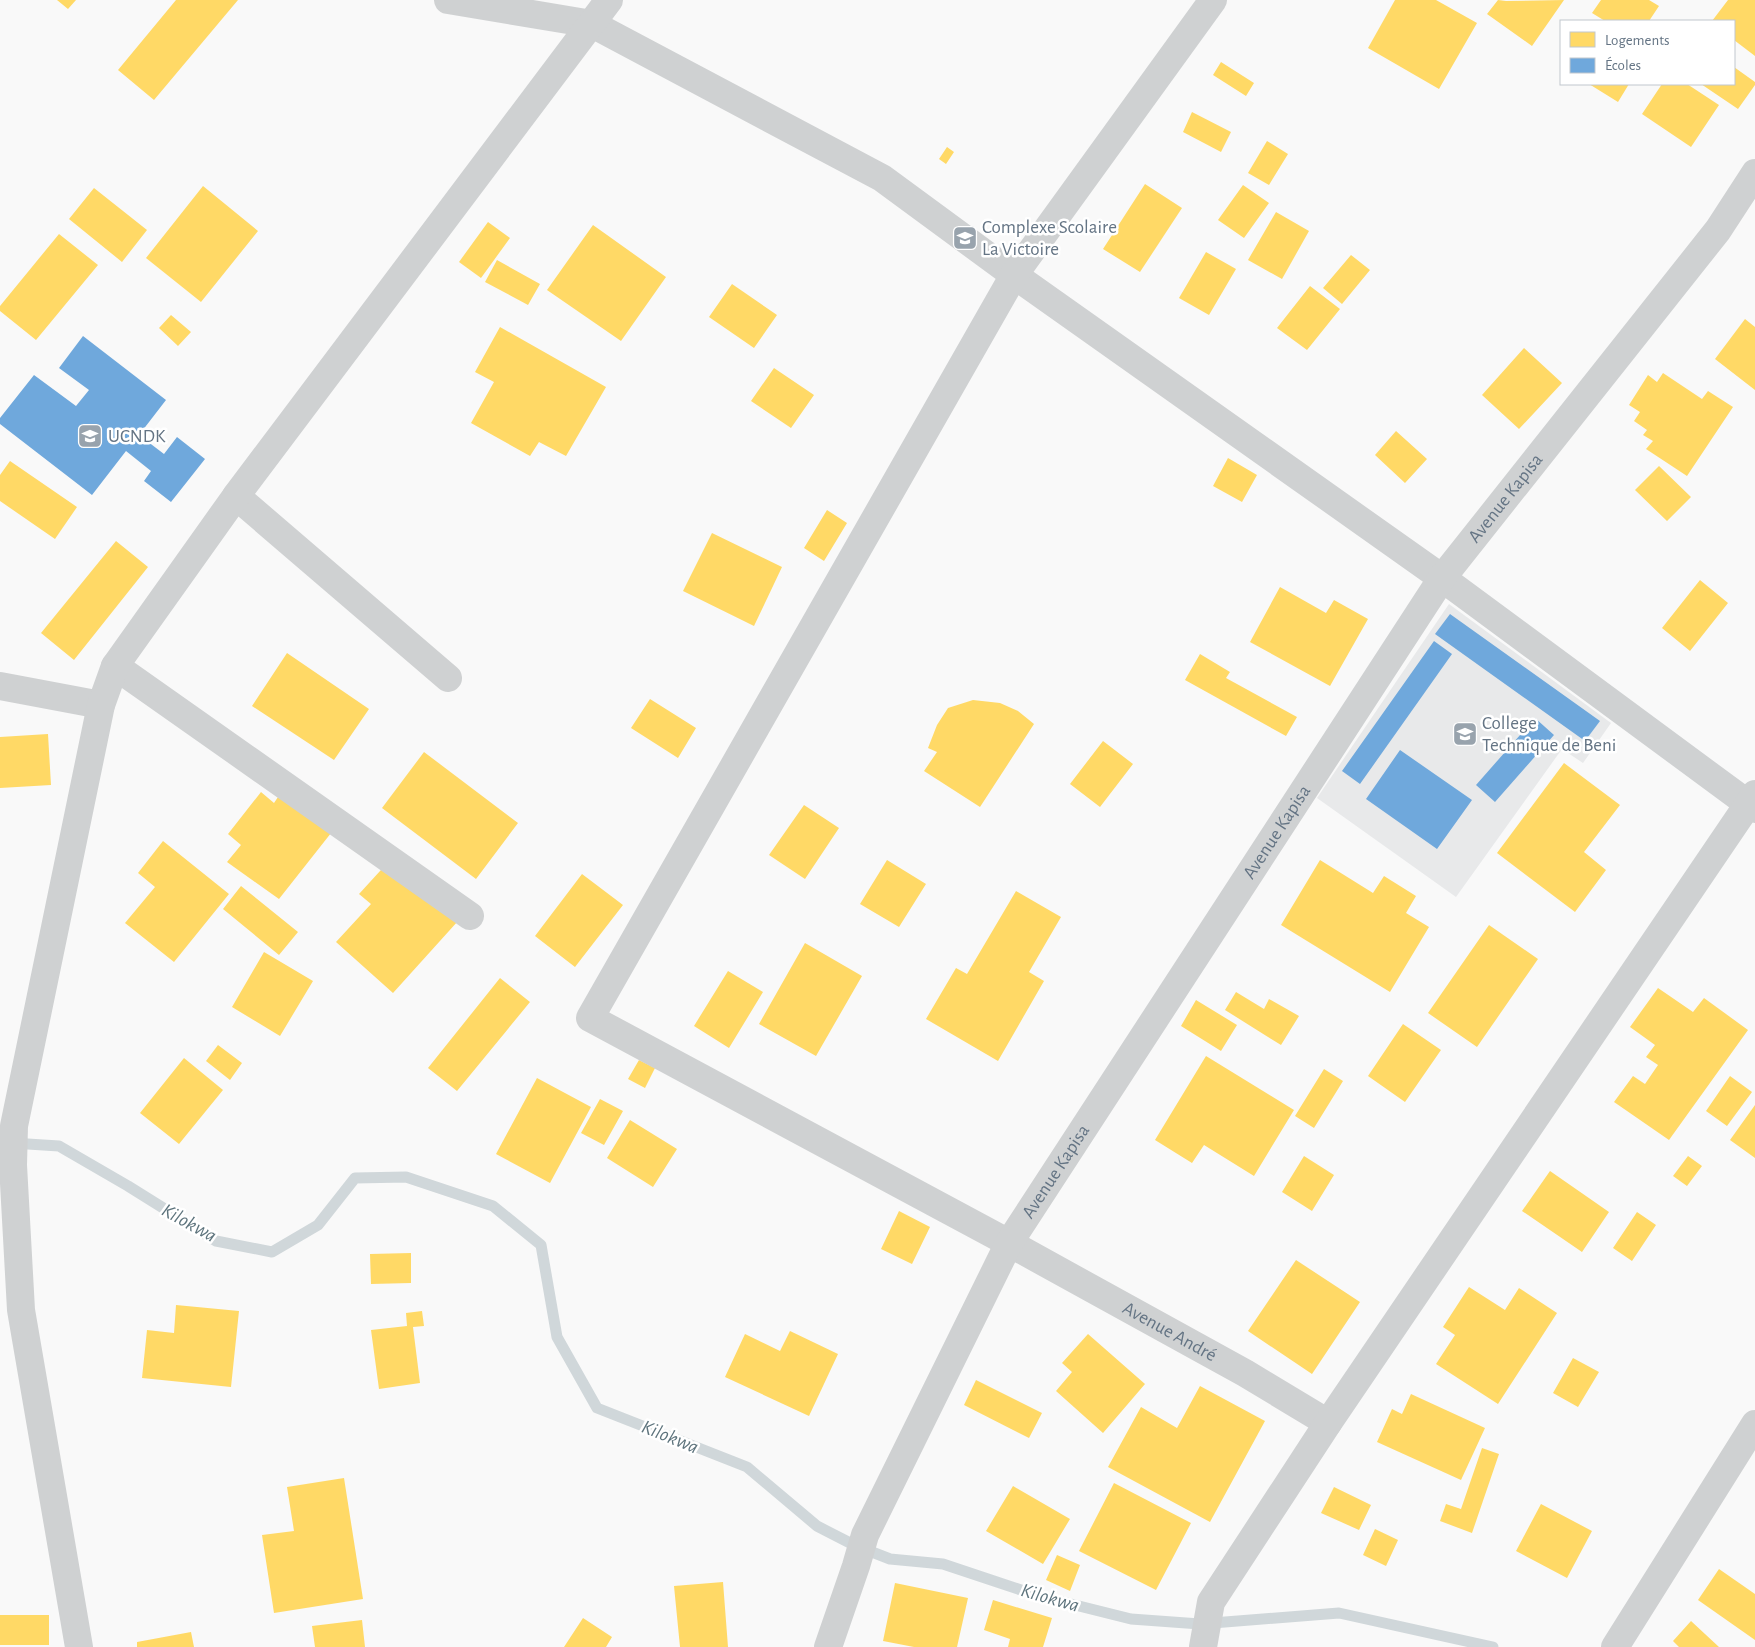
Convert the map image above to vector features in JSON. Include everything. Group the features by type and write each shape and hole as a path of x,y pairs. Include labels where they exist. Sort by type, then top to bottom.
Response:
{"street":[{"path":"448,0 592,24 882,178 1014,275 1442,578 1753,802 1328,1423 1211,1602 1203,1647"},
{"path":"79,1647 20,1310 13,1165 14,1126 101,705 115,666 236,496 609,0"},
{"path":"1014,275 1213,0"},
{"name":"Avenue Kapisa","path":"828,1647 865,1535 1009,1243 1442,578 1718,230 1755,173"},
{"name":"Avenue André","path":"1014,275 590,1018 1245,1372 1328,1423"},
{"path":"236,496 448,678"},
{"path":"115,666 470,916"},
{"path":"0,686 101,705"},
{"path":"1615,1647 1755,1424"}],"shaded area":[{"path":"1449,604 1611,723 1583,763 1562,749 1456,897 1317,798"}],"building: Logements":[{"path":"57,0 76,0 68,9"},
{"path":"176,0 238,0 154,100 118,70"},
{"path":"1395,0 1436,0 1477,23 1439,89 1368,48"},
{"path":"1498,0 1564,0 1532,46 1487,14"},
{"path":"1601,0 1649,0 1659,6 1650,20 1603,20 1592,13"},
{"path":"1728,0 1755,0 1755,56 1735,41 1735,20 1713,20"},
{"path":"1221,62 1254,83 1246,96 1213,75"},
{"path":"1735,68 1755,82 1755,85 1738,109 1702,85 1735,85"},
{"path":"1591,85 1628,85 1618,102"},
{"path":"1661,85 1689,85 1719,105 1691,147 1642,114"},
{"path":"1192,112 1231,132 1221,152 1183,132"},
{"path":"1267,141 1288,154 1269,185 1248,173"},
{"path":"947,147 954,152 946,164 939,159"},
{"path":"1145,184 1182,208 1140,272 1103,249"},
{"path":"1243,185 1269,203 1244,238 1218,220"},
{"path":"203,186 258,231 201,302 146,258"},
{"path":"94,188 147,230 122,262 69,219"},
{"path":"1276,212 1309,231 1282,279 1248,260"},
{"path":"488,222 510,238 481,278 459,262"},
{"path":"593,225 666,277 621,341 547,290"},
{"path":"59,234 98,265 36,340 0,311 0,306"},
{"path":"1206,252 1236,269 1209,315 1179,298"},
{"path":"1351,255 1370,270 1342,304 1323,288"},
{"path":"497,260 540,284 528,305 485,282"},
{"path":"732,284 777,315 754,348 709,317"},
{"path":"1310,286 1340,309 1307,350 1277,328"},
{"path":"171,315 191,332 178,346 159,328"},
{"path":"1745,319 1755,327 1755,390 1715,359"},
{"path":"500,327 606,387 566,456 539,442 530,456 471,423 494,382 475,372"},
{"path":"1524,348 1562,383 1519,429 1482,395"},
{"path":"774,368 814,395 791,428 751,401"},
{"path":"1663,373 1702,399 1708,391 1733,407 1687,476 1646,449 1653,441 1643,435 1647,430 1634,421 1640,412 1629,405 1648,375 1657,382"},
{"path":"1396,431 1427,459 1405,483 1375,455"},
{"path":"1228,458 1257,475 1242,502 1213,486"},
{"path":"10,461 77,507 55,539 0,501 0,475"},
{"path":"1659,466 1691,497 1667,521 1635,490"},
{"path":"827,510 847,523 824,561 804,548"},
{"path":"712,533 782,567 754,626 683,591"},
{"path":"116,541 148,567 74,660 41,633"},
{"path":"1700,580 1728,603 1690,651 1662,628"},
{"path":"1280,587 1326,613 1334,600 1368,619 1330,686 1250,642"},
{"path":"287,653 369,709 334,760 252,706"},
{"path":"1200,654 1230,672 1226,678 1297,717 1286,736 1185,680"},
{"path":"650,699 696,728 678,758 631,728"},
{"path":"973,700 1000,703 1018,711 1034,724 980,807 924,771 937,752 928,748 937,725 948,708"},
{"path":"48,734 51,785 0,788 0,737"},
{"path":"1103,741 1133,764 1100,807 1070,784"},
{"path":"424,752 518,823 476,879 382,808"},
{"path":"1564,763 1620,805 1584,852 1606,870 1575,912 1497,853"},
{"path":"284,788 335,828 279,899 227,862 241,845 228,834 261,792 274,803"},
{"path":"804,805 839,828 805,879 769,855"},
{"path":"163,841 229,894 174,962 125,923 155,887 138,873"},
{"path":"391,859 458,921 393,993 336,942 371,904 359,894"},
{"path":"887,860 926,884 899,927 860,904"},
{"path":"1320,860 1373,893 1384,876 1416,896 1406,913 1429,927 1390,992 1281,925"},
{"path":"582,874 623,905 575,967 535,936"},
{"path":"241,886 298,932 279,955 223,909"},
{"path":"1016,891 1061,917 1029,972 1044,981 998,1061 926,1019 956,968 967,974"},
{"path":"1489,925 1538,959 1477,1047 1428,1013"},
{"path":"805,943 862,976 816,1056 759,1024"},
{"path":"264,952 313,981 280,1036 232,1007"},
{"path":"728,971 763,992 729,1048 694,1026"},
{"path":"500,978 530,1002 457,1091 428,1068"},
{"path":"1658,988 1693,1012 1704,998 1748,1030 1669,1140 1614,1102 1633,1076 1645,1084 1658,1065 1646,1057 1655,1045 1630,1027"},
{"path":"1236,992 1264,1009 1269,999 1299,1016 1281,1045 1225,1010"},
{"path":"1196,1000 1237,1025 1221,1051 1181,1026"},
{"path":"1403,1024 1441,1050 1405,1102 1368,1076"},
{"path":"218,1045 242,1063 230,1080 206,1061"},
{"path":"1206,1056 1294,1110 1254,1176 1204,1145 1192,1163 1155,1140"},
{"path":"184,1058 223,1090 179,1144 140,1113"},
{"path":"639,1060 655,1068 645,1088 628,1079"},
{"path":"1324,1069 1343,1081 1314,1128 1295,1116"},
{"path":"1730,1076 1752,1092 1727,1126 1706,1111"},
{"path":"537,1078 591,1107 550,1183 496,1154"},
{"path":"600,1099 623,1111 604,1145 581,1133"},
{"path":"1755,1105 1755,1158 1730,1140"},
{"path":"630,1120 677,1149 653,1187 607,1158"},
{"path":"1304,1156 1334,1175 1312,1211 1282,1192"},
{"path":"1688,1156 1702,1166 1687,1186 1673,1176"},
{"path":"1550,1171 1609,1212 1582,1252 1522,1211"},
{"path":"899,1211 930,1227 912,1264 881,1249"},
{"path":"1637,1212 1656,1225 1632,1261 1613,1248"},
{"path":"411,1253 411,1283 371,1284 370,1254"},
{"path":"1296,1260 1360,1302 1312,1374 1248,1331"},
{"path":"1469,1287 1505,1310 1519,1288 1557,1313 1498,1404 1436,1364 1455,1335 1443,1327"},
{"path":"176,1305 239,1311 231,1387 142,1378 147,1330 174,1333"},
{"path":"422,1311 424,1326 413,1327 420,1383 379,1389 371,1330 407,1326 406,1313"},
{"path":"790,1331 838,1354 809,1416 725,1377 745,1334 780,1351"},
{"path":"1088,1334 1145,1384 1103,1433 1056,1391 1072,1372 1062,1363"},
{"path":"1573,1358 1599,1372 1578,1407 1553,1393"},
{"path":"976,1380 1042,1413 1029,1438 964,1405"},
{"path":"1200,1386 1265,1421 1210,1522 1108,1467 1141,1407 1177,1428"},
{"path":"1411,1394 1485,1428 1461,1480 1377,1442 1392,1409 1402,1414"},
{"path":"1482,1448 1499,1454 1472,1533 1440,1521 1446,1504 1461,1509"},
{"path":"344,1478 363,1599 274,1613 262,1535 294,1531 287,1487"},
{"path":"1114,1483 1191,1523 1156,1590 1079,1551"},
{"path":"1013,1486 1070,1519 1043,1564 986,1531"},
{"path":"1334,1487 1371,1505 1359,1530 1321,1513"},
{"path":"1541,1504 1592,1531 1567,1578 1516,1551"},
{"path":"1375,1529 1398,1540 1386,1566 1363,1555"},
{"path":"1057,1555 1080,1565 1070,1591 1046,1580"},
{"path":"1719,1569 1755,1594 1755,1640 1698,1600"},
{"path":"723,1582 728,1647 680,1647 674,1586"},
{"path":"895,1583 968,1598 957,1647 914,1647 883,1641"},
{"path":"993,1600 1052,1618 1043,1647 1008,1647 1010,1639 984,1630"},
{"path":"0,1615 49,1615 49,1645 0,1645"},
{"path":"583,1618 612,1637 606,1647 564,1647"},
{"path":"362,1620 365,1647 315,1647 312,1626"},
{"path":"1691,1621 1719,1647 1679,1647 1673,1641"},
{"path":"191,1632 194,1647 137,1647 137,1642"}],"building: Écoles":[{"path":"83,336 166,400 139,435 164,454 177,437 205,459 171,502 144,481 151,471 126,451 92,495 0,424 0,418 34,375 76,406 89,390 59,368"},
{"path":"1450,614 1600,721 1585,741 1435,634"},
{"path":"1434,641 1452,654 1360,784 1342,771"},
{"path":"1535,718 1554,735 1495,802 1476,785"},
{"path":"1400,750 1472,800 1437,849 1366,799"}],"waterway":[{"name":"Kilokwa","path":"12,1143 59,1146 216,1241 272,1252 318,1225 355,1178 406,1177 493,1206 541,1245 557,1337 597,1408 747,1467 817,1526 854,1545 890,1559 943,1564 1039,1596 1131,1619 1200,1624 1339,1613 1493,1647"}],"place":[{"name":"Complexe Scolaire La Victoire","path":"965,238"},
{"name":"UCNDK","path":"90,436"},
{"name":"College Technique de Beni","path":"1465,734"}]}
